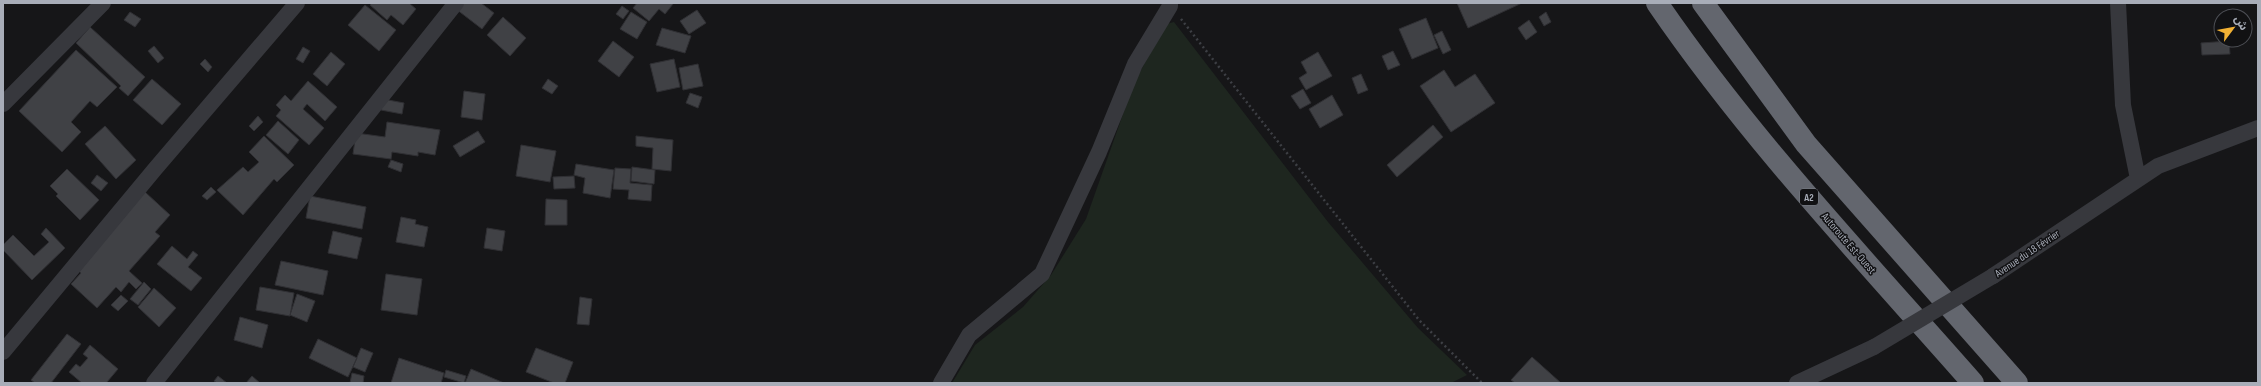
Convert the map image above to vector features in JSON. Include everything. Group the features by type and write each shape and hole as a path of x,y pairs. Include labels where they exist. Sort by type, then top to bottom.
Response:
{"highway":[{"name":"Autoroute Est-Ouest","path":"1657,3 1699,64 1776,160 1973,383"},
{"path":"1703,3 1806,144 2017,383"}],"street":[{"path":"3,104 103,3"},
{"path":"3,352 155,169 297,3"},
{"path":"154,383 456,3"},
{"path":"2118,3 2123,105 2138,179"},
{"path":"941,383 969,335 1042,274 1099,152 1135,64 1170,4"},
{"name":"Avenue du 18 Février","path":"1798,383 1874,348 1993,276 2158,166 2258,128"}],"path":[{"path":"1170,4 1419,320 1482,383"}],"shaded area":[{"path":"1174,22 1328,222 1418,328 1467,375 1451,383 952,383 975,345 1023,307 1051,275 1086,219 1134,83 1166,24"}],"building":[{"path":"372,3 409,3 416,9 403,25 391,15 387,20 370,5"},
{"path":"461,3 481,3 494,13 482,29 456,9"},
{"path":"637,3 673,4 665,14 659,9 649,21 633,8"},
{"path":"1457,3 1522,3 1468,28"},
{"path":"365,5 396,30 379,51 348,25"},
{"path":"622,6 629,11 623,19 616,14"},
{"path":"697,10 706,23 689,34 680,21"},
{"path":"130,12 141,19 135,27 124,20"},
{"path":"631,12 647,22 637,39 620,29"},
{"path":"1546,12 1551,22 1544,26 1539,17"},
{"path":"503,17 526,38 510,56 487,35"},
{"path":"1426,18 1438,48 1412,59 1399,29"},
{"path":"1529,20 1537,32 1526,40 1518,28"},
{"path":"90,27 145,77 128,96 119,88 121,86 76,43"},
{"path":"662,28 691,36 685,53 656,45"},
{"path":"1442,31 1451,50 1443,54 1434,35"},
{"path":"613,41 634,57 619,77 598,61"},
{"path":"2213,42 2213,48 2230,48 2230,54 2202,55 2201,43"},
{"path":"154,46 164,58 158,63 148,51"},
{"path":"303,47 310,51 303,63 296,59"},
{"path":"76,50 117,87 97,107 90,101 71,122 81,132 62,152 19,111"},
{"path":"1393,51 1400,65 1388,70 1382,56"},
{"path":"331,52 345,64 327,86 313,74"},
{"path":"1318,52 1332,76 1306,90 1299,78 1307,73 1301,62"},
{"path":"205,59 212,67 208,72 200,64"},
{"path":"674,59 680,87 657,92 650,64"},
{"path":"698,64 703,86 683,90 679,68"},
{"path":"1444,70 1455,87 1475,74 1495,103 1451,132 1420,86"},
{"path":"1361,74 1368,90 1358,94 1352,78"},
{"path":"152,79 181,104 162,125 133,100"},
{"path":"548,79 558,86 552,94 542,88"},
{"path":"308,81 337,107 325,121 307,104 303,109 324,128 309,145 276,116 281,110 276,105 285,95 291,101"},
{"path":"1303,89 1311,103 1300,109 1291,96"},
{"path":"464,91 485,94 482,120 461,117"},
{"path":"690,93 702,97 698,108 686,103"},
{"path":"1332,95 1343,115 1320,128 1309,109"},
{"path":"383,99 404,103 402,114 381,110"},
{"path":"258,116 263,122 254,131 249,126"},
{"path":"278,121 299,140 288,154 266,135"},
{"path":"387,122 440,130 435,155 418,152 418,156 392,152 391,159 353,154 356,133 385,137"},
{"path":"1433,125 1443,137 1397,177 1387,165"},
{"path":"105,126 136,160 116,179 85,144"},
{"path":"478,131 485,142 460,157 453,146"},
{"path":"264,136 294,165 277,182 274,179 243,215 217,190 243,167 248,172 259,162 249,152"},
{"path":"636,136 673,140 671,171 652,169 653,148 636,146"},
{"path":"521,145 556,151 550,182 516,176"},
{"path":"391,160 403,164 401,172 388,167"},
{"path":"576,164 614,170 610,198 583,193 585,178 574,175"},
{"path":"632,167 655,170 654,184 631,181"},
{"path":"615,168 631,169 630,183 652,185 651,201 628,199 629,190 613,189"},
{"path":"67,169 99,200 80,220 56,196 58,194 50,186"},
{"path":"97,175 108,183 101,191 91,183"},
{"path":"574,176 575,188 554,189 553,177"},
{"path":"211,187 216,192 207,200 202,196"},
{"path":"145,192 170,215 155,232 160,236 129,271 142,283 136,289 129,282 121,292 116,287 97,308 71,284 81,273 76,268"},
{"path":"310,196 366,207 362,229 306,218"},
{"path":"546,199 567,200 567,225 545,225"},
{"path":"401,217 416,220 415,224 428,227 424,247 396,242"},
{"path":"46,228 65,248 32,280 3,250 3,245 13,235 34,256 49,242 41,234"},
{"path":"487,228 505,231 502,251 484,248"},
{"path":"333,231 362,238 357,259 328,253"},
{"path":"172,246 187,259 193,251 198,255 188,267 202,278 191,291 157,264"},
{"path":"281,261 328,271 323,295 275,285"},
{"path":"386,274 422,279 417,315 381,310"},
{"path":"144,282 151,289 138,305 130,299"},
{"path":"260,287 294,293 290,316 256,310"},
{"path":"154,288 176,308 159,327 138,307"},
{"path":"297,294 315,301 307,322 290,315"},
{"path":"121,295 128,301 118,311 111,305"},
{"path":"580,297 592,299 589,325 577,324"},
{"path":"240,317 268,325 262,348 234,340"},
{"path":"67,334 81,344 51,383 35,383 31,380"},
{"path":"318,339 357,358 348,377 309,358"},
{"path":"90,345 118,369 107,382 108,383 82,383 69,372 76,364 80,367 88,358 83,354"},
{"path":"361,348 373,353 365,372 353,367"},
{"path":"536,348 573,362 565,383 554,383 526,372"},
{"path":"1532,357 1561,383 1515,383 1511,380"},
{"path":"399,358 444,373 441,383 391,383"},
{"path":"471,369 504,383 465,383"},
{"path":"446,370 466,376 464,383 444,377"},
{"path":"352,373 364,376 363,383 350,383"},
{"path":"218,376 227,383 217,383 214,381"},
{"path":"252,376 260,383 246,383"}]}
